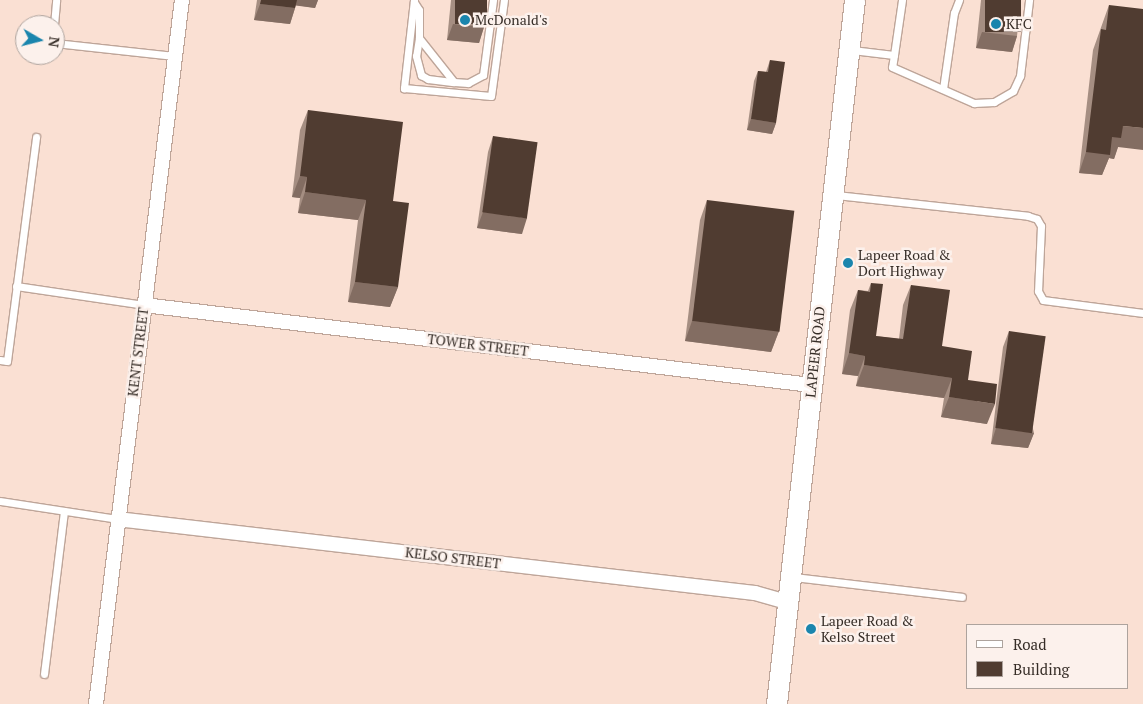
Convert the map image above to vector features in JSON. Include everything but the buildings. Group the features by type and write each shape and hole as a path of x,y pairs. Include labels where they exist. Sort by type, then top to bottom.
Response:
{"main road":[{"name":"LAPEER ROAD","path":"777,704 855,0"}],"street":[{"name":"KENT STREET","path":"96,704 117,519 182,0"},
{"name":"TOWER STREET","path":"144,305 811,384"},
{"name":"KELSO STREET","path":"117,519 755,593 787,602"}],"lane":[{"path":"55,15 56,0"},
{"path":"414,1 419,10 416,56 421,75 428,79 468,83 482,74 493,0"},
{"path":"414,1 404,88 491,96 504,0"},
{"path":"902,0 892,67 974,103 994,102 1013,91 1020,76 1029,0"},
{"path":"943,89 954,13 959,0"},
{"path":"418,38 454,82"},
{"path":"65,43 174,56"},
{"path":"849,49 894,55"},
{"path":"0,360 7,361 36,137"},
{"path":"833,194 1028,216 1037,219 1040,226 1038,291 1043,300 1143,313"},
{"path":"16,286 144,305"},
{"path":"0,501 117,519"},
{"path":"44,674 64,511"},
{"path":"790,577 962,597"}],"place":[{"name":"McDonald's","path":"465,20"},
{"name":"KFC","path":"996,24"},
{"name":"Lapeer Road & Dort Highway","path":"848,263"},
{"name":"Lapeer Road & Kelso Street","path":"811,629"}]}
